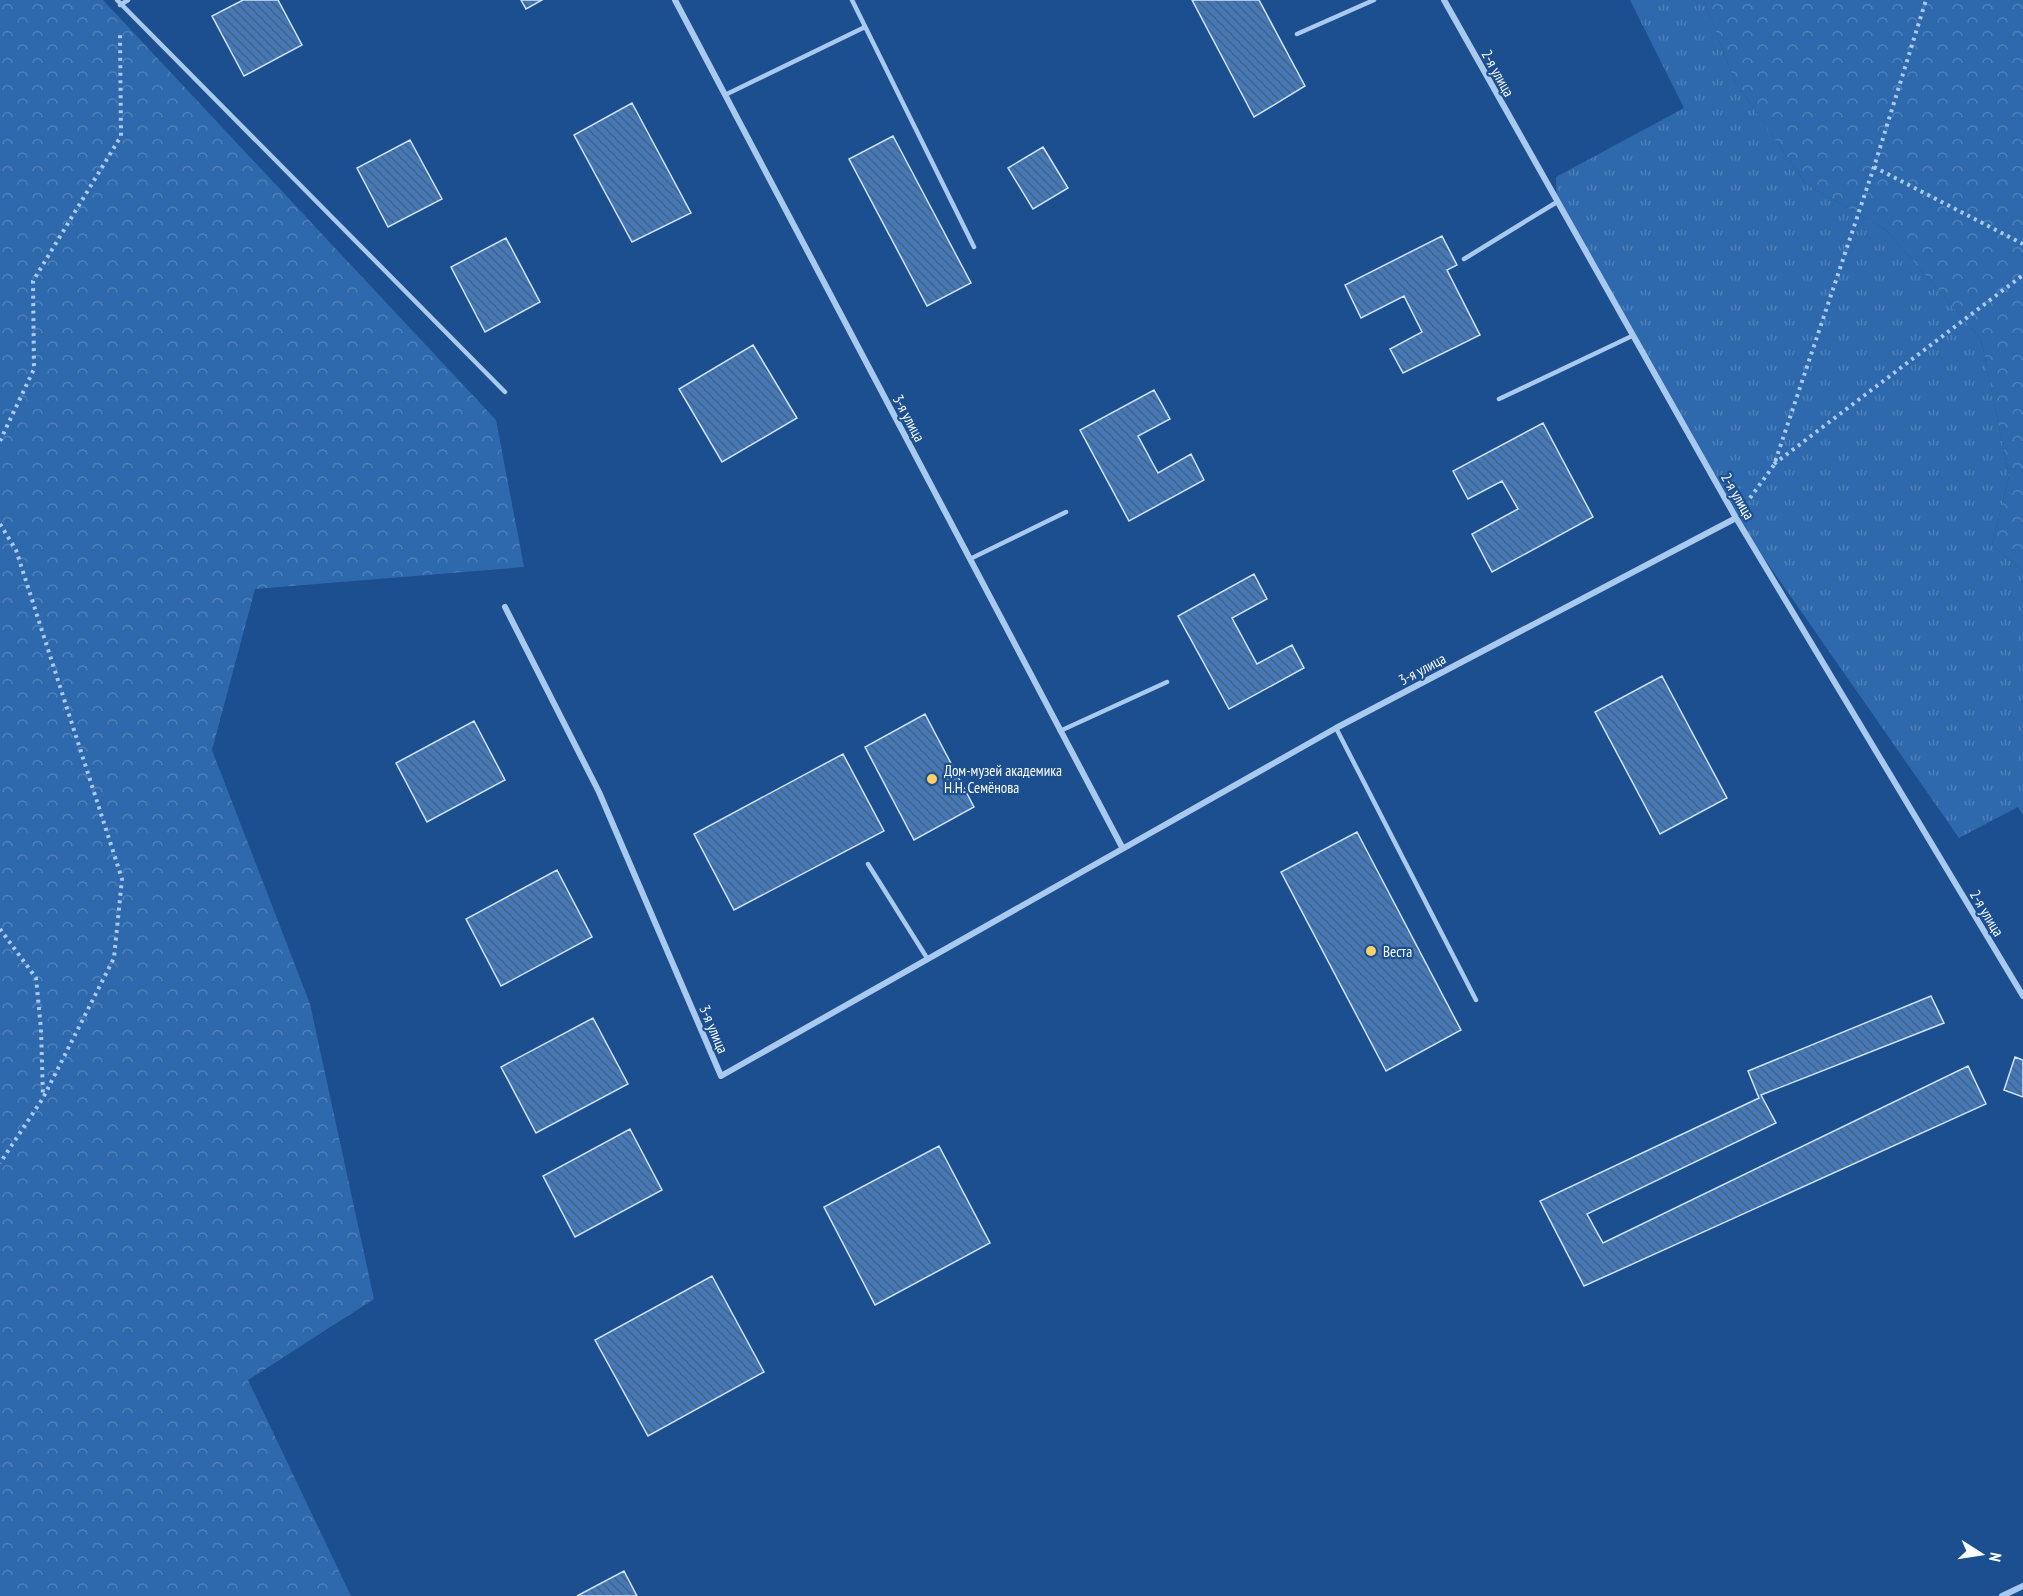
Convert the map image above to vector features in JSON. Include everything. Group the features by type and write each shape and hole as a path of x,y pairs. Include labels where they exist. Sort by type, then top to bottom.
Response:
{"street":[{"name":"3-я улица","path":"675,0 1122,847"},
{"name":"2-я улица","path":"1444,0 1736,518 2023,996"},
{"name":"3-я улица","path":"505,607 599,792 722,1076 1122,847 1336,728 1736,518"},
{"path":"2002,1596 2023,1586"}],"lane":[{"path":"118,2 128,0"},
{"path":"852,0 974,247"},
{"path":"1297,34 1374,0"},
{"path":"118,2 505,392"},
{"path":"725,95 865,27"},
{"path":"1464,259 1557,202"},
{"path":"1499,399 1632,336"},
{"path":"970,559 1066,512"},
{"path":"1060,731 1167,682"},
{"path":"1336,728 1476,1000"},
{"path":"868,864 927,958"}],"path":[{"path":"1774,465 1874,167 1926,0"},
{"path":"0,441 34,369 33,281 121,136 118,2"},
{"path":"1874,167 2023,244"},
{"path":"1736,518 1774,465 2023,275"},
{"path":"0,524 16,550 122,879 114,958 43,1098 0,1163"},
{"path":"0,929 36,978 41,1029 43,1098"}],"green space":[{"path":"0,0 103,0 496,420 524,567 255,589 212,750 310,1004 374,1299 248,1380 351,1596 0,1596"},
{"path":"1630,0 1704,0 1735,82 1806,184 1886,230 1981,339 2009,476 1992,545 2023,571 2023,815 2018,807 1959,838 1736,518 1557,202 1556,177 1684,108"},
{"path":"1704,0 2023,0 2023,571 1992,545 2009,476 1981,339 1886,230 1806,184 1735,82"}],"building":[{"path":"243,0 278,0 302,45 244,76 212,16"},
{"path":"521,0 542,0 526,9"},
{"path":"1192,0 1259,0 1305,86 1254,117"},
{"path":"632,103 691,213 632,242 574,135"},
{"path":"893,136 971,283 927,306 849,159"},
{"path":"410,140 442,199 388,227 357,168"},
{"path":"1043,147 1068,188 1033,209 1008,168"},
{"path":"1442,236 1457,265 1447,270 1480,335 1403,373 1390,349 1422,332 1404,296 1361,318 1345,285"},
{"path":"506,238 540,302 485,332 451,267"},
{"path":"753,345 797,418 722,462 679,389"},
{"path":"1154,390 1170,419 1138,436 1158,473 1191,454 1204,480 1129,521 1080,430"},
{"path":"1543,423 1593,517 1492,572 1472,534 1518,509 1502,481 1468,499 1453,471"},
{"path":"1254,574 1267,599 1232,618 1257,664 1292,645 1304,668 1229,709 1178,616"},
{"path":"1662,676 1727,798 1660,834 1595,712"},
{"path":"925,714 974,807 914,840 865,747"},
{"path":"474,721 505,780 427,822 396,763"},
{"path":"843,754 884,831 734,910 694,834"},
{"name":"Веста","path":"1357,832 1461,1030 1386,1071 1281,872"},
{"path":"557,870 592,937 501,986 466,919"},
{"path":"1931,996 1944,1023 1761,1095 1776,1123 1587,1214 1603,1243 1968,1066 1986,1104 1584,1286 1540,1201 1759,1098 1748,1071"},
{"path":"593,1018 628,1084 536,1133 501,1067"},
{"path":"2015,1057 2023,1060 2023,1097 2004,1090"},
{"path":"630,1129 662,1190 575,1237 543,1176"},
{"path":"939,1146 990,1243 875,1305 824,1207"},
{"path":"712,1276 764,1372 648,1436 595,1340"},
{"path":"624,1571 637,1596 577,1596"}],"place":[{"name":"Дом-музей академика Н.Н. Семёнова","path":"932,779"},
{"name":"Веста","path":"1371,951"}]}
